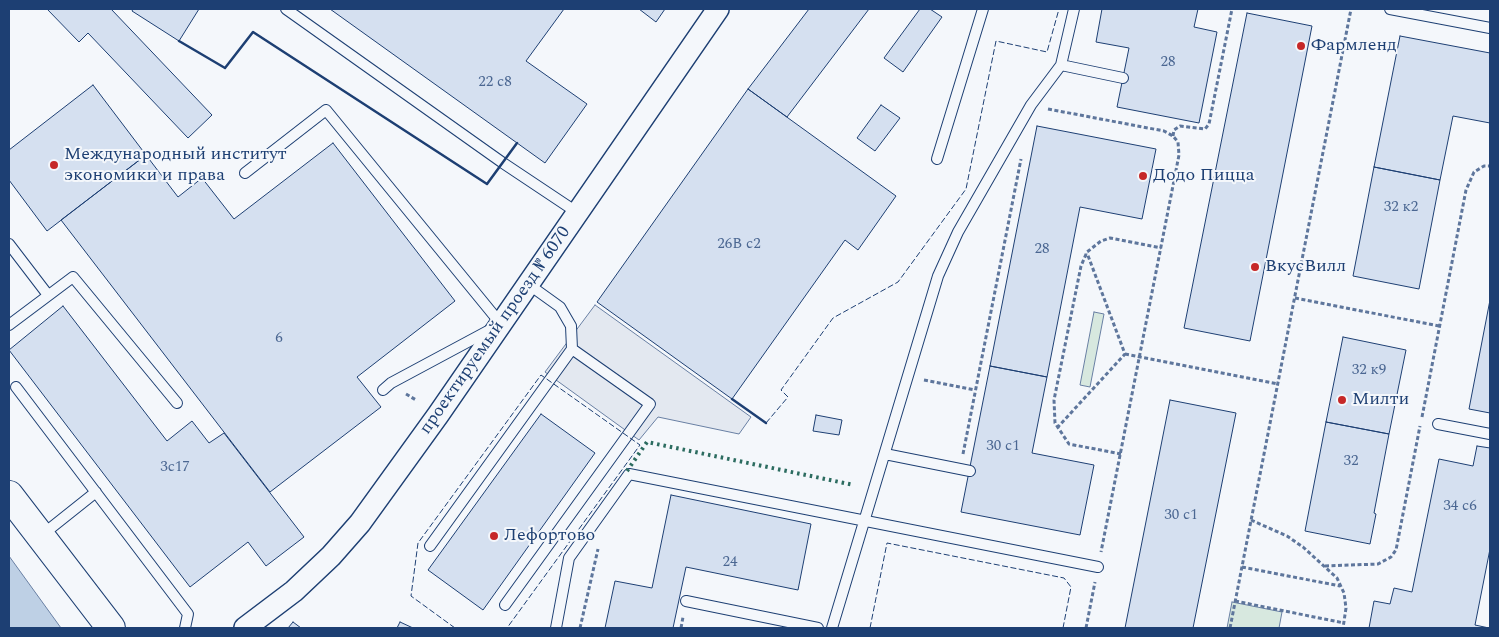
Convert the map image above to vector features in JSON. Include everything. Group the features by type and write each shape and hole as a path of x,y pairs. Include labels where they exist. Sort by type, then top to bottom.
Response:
{"main road":[{"path":"9,495 111,628"}],"street":[{"name":"проектируемый проезд № 6070","path":"245,628 294,592 331,556 360,523 501,324 718,9"}],"lane":[{"path":"286,9 503,163 578,213"},
{"path":"938,159 983,9"},
{"path":"832,628 866,521 907,377 946,257 1032,106 1061,66 1074,9"},
{"path":"1390,9 1490,28"},
{"path":"1061,66 1123,78"},
{"path":"245,173 326,110 501,324 383,390"},
{"path":"9,244 48,295"},
{"path":"9,325 73,276 177,403"},
{"path":"430,546 572,349 571,326 560,307 528,284"},
{"path":"505,605 650,404 572,349"},
{"path":"16,387 188,614 185,628"},
{"path":"1438,424 1490,434"},
{"path":"885,454 965,470"},
{"path":"556,628 569,558 629,474 1098,567"},
{"path":"40,536 96,492"},
{"path":"686,601 818,628"}],"path":[{"path":"1173,136 1174,130 1180,126 1205,129 1209,124 1232,9"},
{"path":"1230,628 1351,9"},
{"path":"1032,106 1164,132 1173,136 1178,142 1179,155 1086,628"},
{"path":"965,470 975,390 1022,153"},
{"path":"1325,566 1378,564 1387,561 1396,550 1466,190 1474,172 1484,166 1490,166"},
{"path":"1121,454 1069,444 1057,428 1054,417 1054,400 1081,266 1087,252 1096,244 1110,238 1161,248"},
{"path":"1087,252 1125,354"},
{"path":"1295,298 1439,326"},
{"path":"1125,354 1278,384"},
{"path":"1057,428 1125,354"},
{"path":"907,377 975,390"},
{"path":"1251,520 1287,536 1337,578 1341,586 1346,608 1343,628"},
{"path":"580,628 599,542"},
{"path":"1242,567 1341,586"},
{"path":"1235,601 1344,623"}],"shaded area":[{"path":"595,305 751,417 739,434 658,417 639,440 545,372"},
{"path":"1094,312 1104,314 1090,387 1080,385"},
{"path":"1232,602 1282,612 1279,628 1227,628"}],"water":[{"path":"9,556 61,628 9,628"}],"building":[{"path":"47,9 111,9 212,115 188,138 88,33 79,42"},
{"path":"133,9 199,9 179,41 132,11"},
{"path":"330,9 564,9 526,61 587,104 545,163"},
{"path":"639,9 665,9 656,22"},
{"path":"809,9 869,9 787,117 748,89"},
{"path":"920,9 930,9 942,17 903,72 884,58"},
{"path":"1102,9 1198,9 1194,27 1217,32 1199,123 1117,107 1129,48 1096,42"},
{"path":"1247,13 1312,26 1250,341 1184,328"},
{"path":"1400,36 1490,53 1490,123 1453,116 1440,180 1374,167"},
{"path":"93,85 146,155 47,231 9,180 9,150"},
{"path":"748,89 896,196 858,250 845,240 732,399 597,302"},
{"path":"881,105 900,118 875,151 857,138"},
{"path":"1037,126 1156,149 1142,219 1080,207 1047,377 990,366"},
{"path":"333,143 455,301 357,377 381,407 270,492 61,220 146,155 178,197 202,178 234,219"},
{"path":"1374,167 1440,180 1419,289 1353,276"},
{"path":"1490,300 1490,413 1469,409"},
{"path":"63,306 167,441 192,421 209,443 224,433 304,537 266,566 248,542 190,587 9,350"},
{"path":"1343,337 1406,350 1389,434 1326,422"},
{"path":"990,366 1047,377 1032,453 1094,465 1080,535 961,512"},
{"path":"1170,400 1236,413 1193,628 1125,628"},
{"name":"Лефортово","path":"541,414 595,453 483,610 428,570"},
{"path":"816,415 842,420 839,435 813,431"},
{"path":"1326,422 1389,434 1370,544 1305,531"},
{"path":"1477,446 1490,448 1490,549 1475,625 1489,628 1369,628 1374,601 1390,604 1394,588 1412,592 1439,459 1473,466"},
{"path":"671,495 811,524 798,590 686,567 673,628 605,628 615,581 652,588"},
{"path":"293,622 301,628 288,628"},
{"path":"400,622 413,628 397,628"}],"hedge":[{"path":"627,471 647,442 854,485"}],"fence":[{"path":"766,423 788,397 781,390 833,318 898,282 966,189 996,41 1047,52 1059,9"},
{"path":"455,628 411,596 418,543 541,375 640,445 507,628"},
{"path":"870,628 887,543 1064,578 1071,587 1063,628"}],"wall":[{"path":"179,41 225,68 253,32 487,184 517,143"},
{"path":"732,399 766,423"}],"place":[{"name":"Фармленд","path":"1301,46"},
{"name":"Международный институт экономики и права","path":"54,165"},
{"name":"Додо Пицца","path":"1143,176"},
{"name":"ВкусВилл","path":"1255,267"},
{"name":"Милти","path":"1342,400"},
{"name":"Лефортово","path":"494,536"}]}
